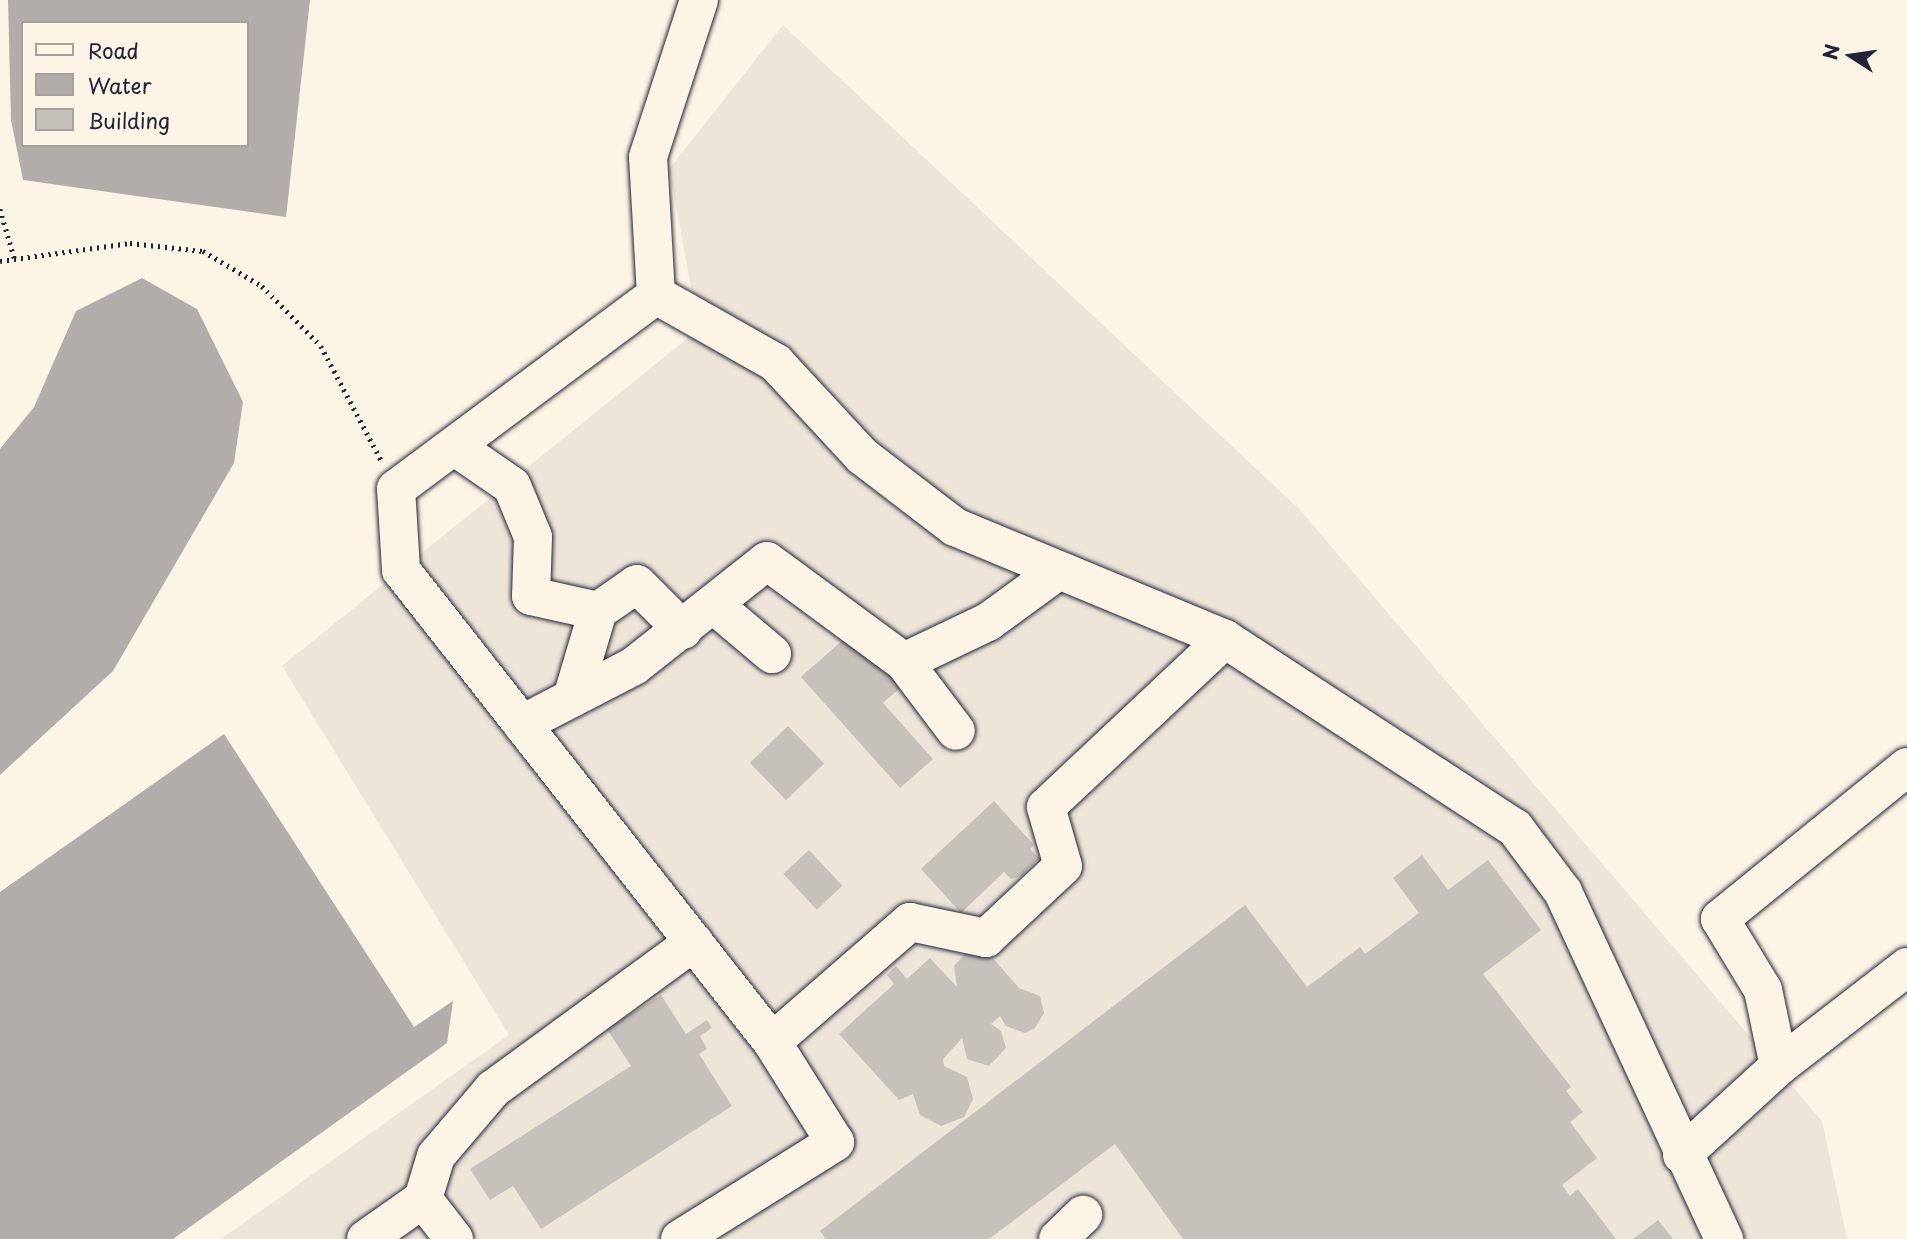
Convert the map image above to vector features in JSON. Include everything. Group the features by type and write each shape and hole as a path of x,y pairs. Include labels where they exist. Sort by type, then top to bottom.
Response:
{"lane":[{"path":"656,295 648,157 699,0"},
{"path":"656,295 396,489 401,570 772,1042 835,1142 680,1239"},
{"path":"656,295 776,363 862,456 955,527 1225,639 1515,828 1563,892 1682,1155 1724,1239"},
{"path":"454,446 512,486 533,537 531,596 598,611"},
{"path":"522,724 634,666 767,561 904,662 956,731"},
{"path":"904,662 988,622 1058,570"},
{"path":"572,698 598,611 637,584 682,630"},
{"path":"714,605 772,654"},
{"path":"772,1042 910,922 986,938 1063,866 1046,807 1225,639"},
{"path":"1779,1066 1763,989 1720,919 1907,767"},
{"path":"366,1239 424,1199 436,1156 493,1089 694,942"},
{"path":"1682,1155 1779,1066 1907,967"},
{"path":"424,1199 454,1239"}],"path":[{"path":"0,209 15,260"},
{"path":"0,261 130,243 203,251 262,286 321,346 396,489"}],"shaded area":[{"path":"783,25 1300,510 1822,1121 1847,1239 221,1239 509,1035 282,666 699,329 669,169"}],"water":[{"path":"8,0 310,0 286,217 23,180 11,120"},
{"path":"142,278 197,309 243,402 234,463 113,671 0,775 0,449 34,407 76,311"},
{"path":"224,734 414,1027 453,1001 447,1043 173,1239 0,1239 0,892"}],"building":[{"path":"853,631 901,687 883,703 933,759 900,788 801,677"},
{"path":"788,726 824,763 786,800 750,763"},
{"path":"994,801 1034,845 1030,849 1039,858 1021,876 1011,879 1004,872 961,913 921,869"},
{"path":"809,850 842,886 817,910 783,874"},
{"path":"1422,855 1448,890 1488,860 1541,930 1483,974 1571,1087 1566,1091 1583,1112 1570,1122 1597,1158 1562,1185 1570,1196 1578,1189 1616,1239 1183,1239 1115,1144 989,1239 826,1239 820,1231 1245,905 1307,987 1360,947 1365,954 1419,913 1393,878"},
{"path":"966,953 991,956 1019,988 1040,996 1044,1013 1035,1028 1025,1033 1006,1026 1000,1016 991,1024 1001,1031 1006,1048 989,1066 967,1059 962,1038 943,1059 944,1066 967,1077 973,1099 964,1117 941,1126 920,1115 913,1094 899,1100 839,1034 894,984 887,975 896,966 907,979 930,958 957,987 954,966"},
{"path":"661,995 686,1034 707,1020 712,1028 700,1036 707,1049 699,1054 732,1106 541,1229 513,1186 490,1200 470,1169 631,1066 607,1029"},
{"path":"1658,1220 1673,1239 1633,1239"}]}
